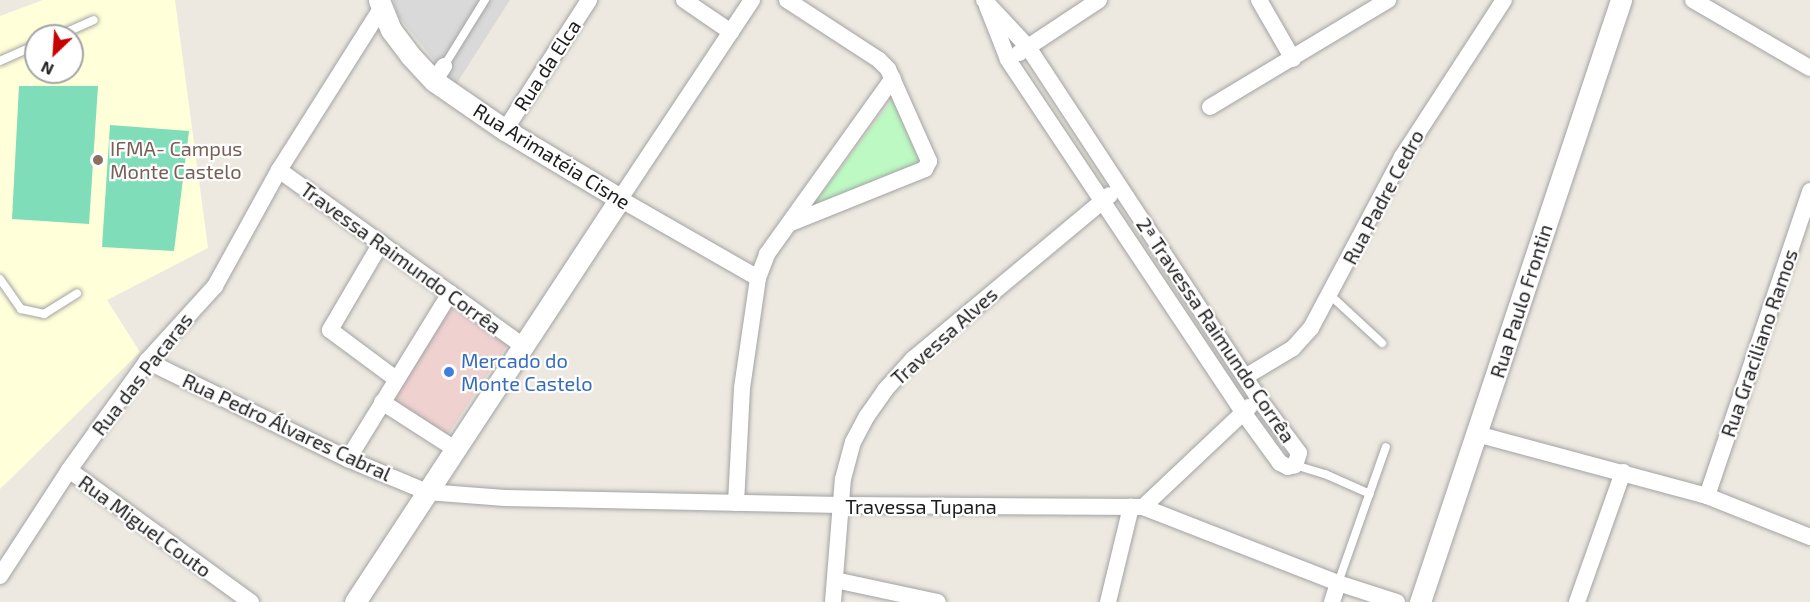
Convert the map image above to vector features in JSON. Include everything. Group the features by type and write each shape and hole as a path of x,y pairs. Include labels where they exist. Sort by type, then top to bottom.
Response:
{"street":[{"name":"Rua da Elca","path":"505,130 589,0"},
{"path":"684,0 730,32"},
{"path":"355,602 752,0"},
{"path":"787,0 879,60 893,78 926,151 928,165 789,224"},
{"path":"1008,59 1099,0"},
{"path":"1259,0 1293,59"},
{"path":"1210,107 1388,0"},
{"name":"Rua Padre Cedro","path":"1245,377 1293,348 1311,328 1402,157 1504,0"},
{"name":"Rua Paulo Frontin","path":"1420,602 1621,0"},
{"path":"1693,0 1810,68"},
{"name":"2ª Travessa Raimundo Corrêa","path":"986,3 1028,47 1259,399 1299,453 1295,465 1288,467 1280,463 1243,412 1008,59 986,3"},
{"name":"Rua Arimatéia Cisne","path":"380,4 397,38 505,130 758,278"},
{"name":"Rua das Pacaras","path":"0,576 69,470 147,361 215,286 279,170 380,4"},
{"path":"736,503 742,388 758,278 767,254 893,78"},
{"name":"Travessa Raimundo Corrêa","path":"279,170 523,346"},
{"name":"Travessa Alves","path":"833,602 843,479 853,442 885,390 913,359 1120,188"},
{"name":"Rua Graciliano Ramos","path":"1707,496 1810,190"},
{"path":"381,243 330,330 335,337 396,379"},
{"path":"348,459 450,293"},
{"name":"Rua Pedro Álvares Cabral","path":"147,361 348,459 428,492"},
{"path":"1108,602 1137,507 1259,399"},
{"path":"382,402 455,449"},
{"path":"1477,434 1707,496 1810,537"},
{"name":"Rua Miguel Couto","path":"69,470 250,602"},
{"path":"1577,602 1623,472"},
{"name":"Travessa Tupana","path":"428,492 505,498 736,503 1137,507 1338,583 1398,602"},
{"path":"835,580 938,602"},
{"path":"1332,602 1338,583"}],"lane":[{"path":"439,74 485,0"},
{"path":"84,24 94,20"},
{"path":"0,61 24,50"},
{"path":"0,279 21,309 44,314 77,293"},
{"path":"1330,295 1382,343"},
{"path":"1338,583 1386,447"},
{"path":"1295,465 1325,474 1370,494"}],"shaded area":[{"name":"IFMA- Campus Monte Castelo","path":"43,0 175,0 208,248 107,300 140,352 0,489 0,16"},
{"path":"393,0 510,0 455,86 398,16"},
{"name":"Mercado do Monte Castelo","path":"451,308 507,345 447,436 391,400"}],"green space":[{"path":"19,86 98,86 89,224 12,219"},
{"path":"894,97 926,164 809,210"},
{"path":"110,125 189,131 174,251 102,247"}],"place":[{"name":"IFMA- Campus Monte Castelo","path":"98,160"},
{"name":"Mercado do Monte Castelo","path":"449,372"}]}
